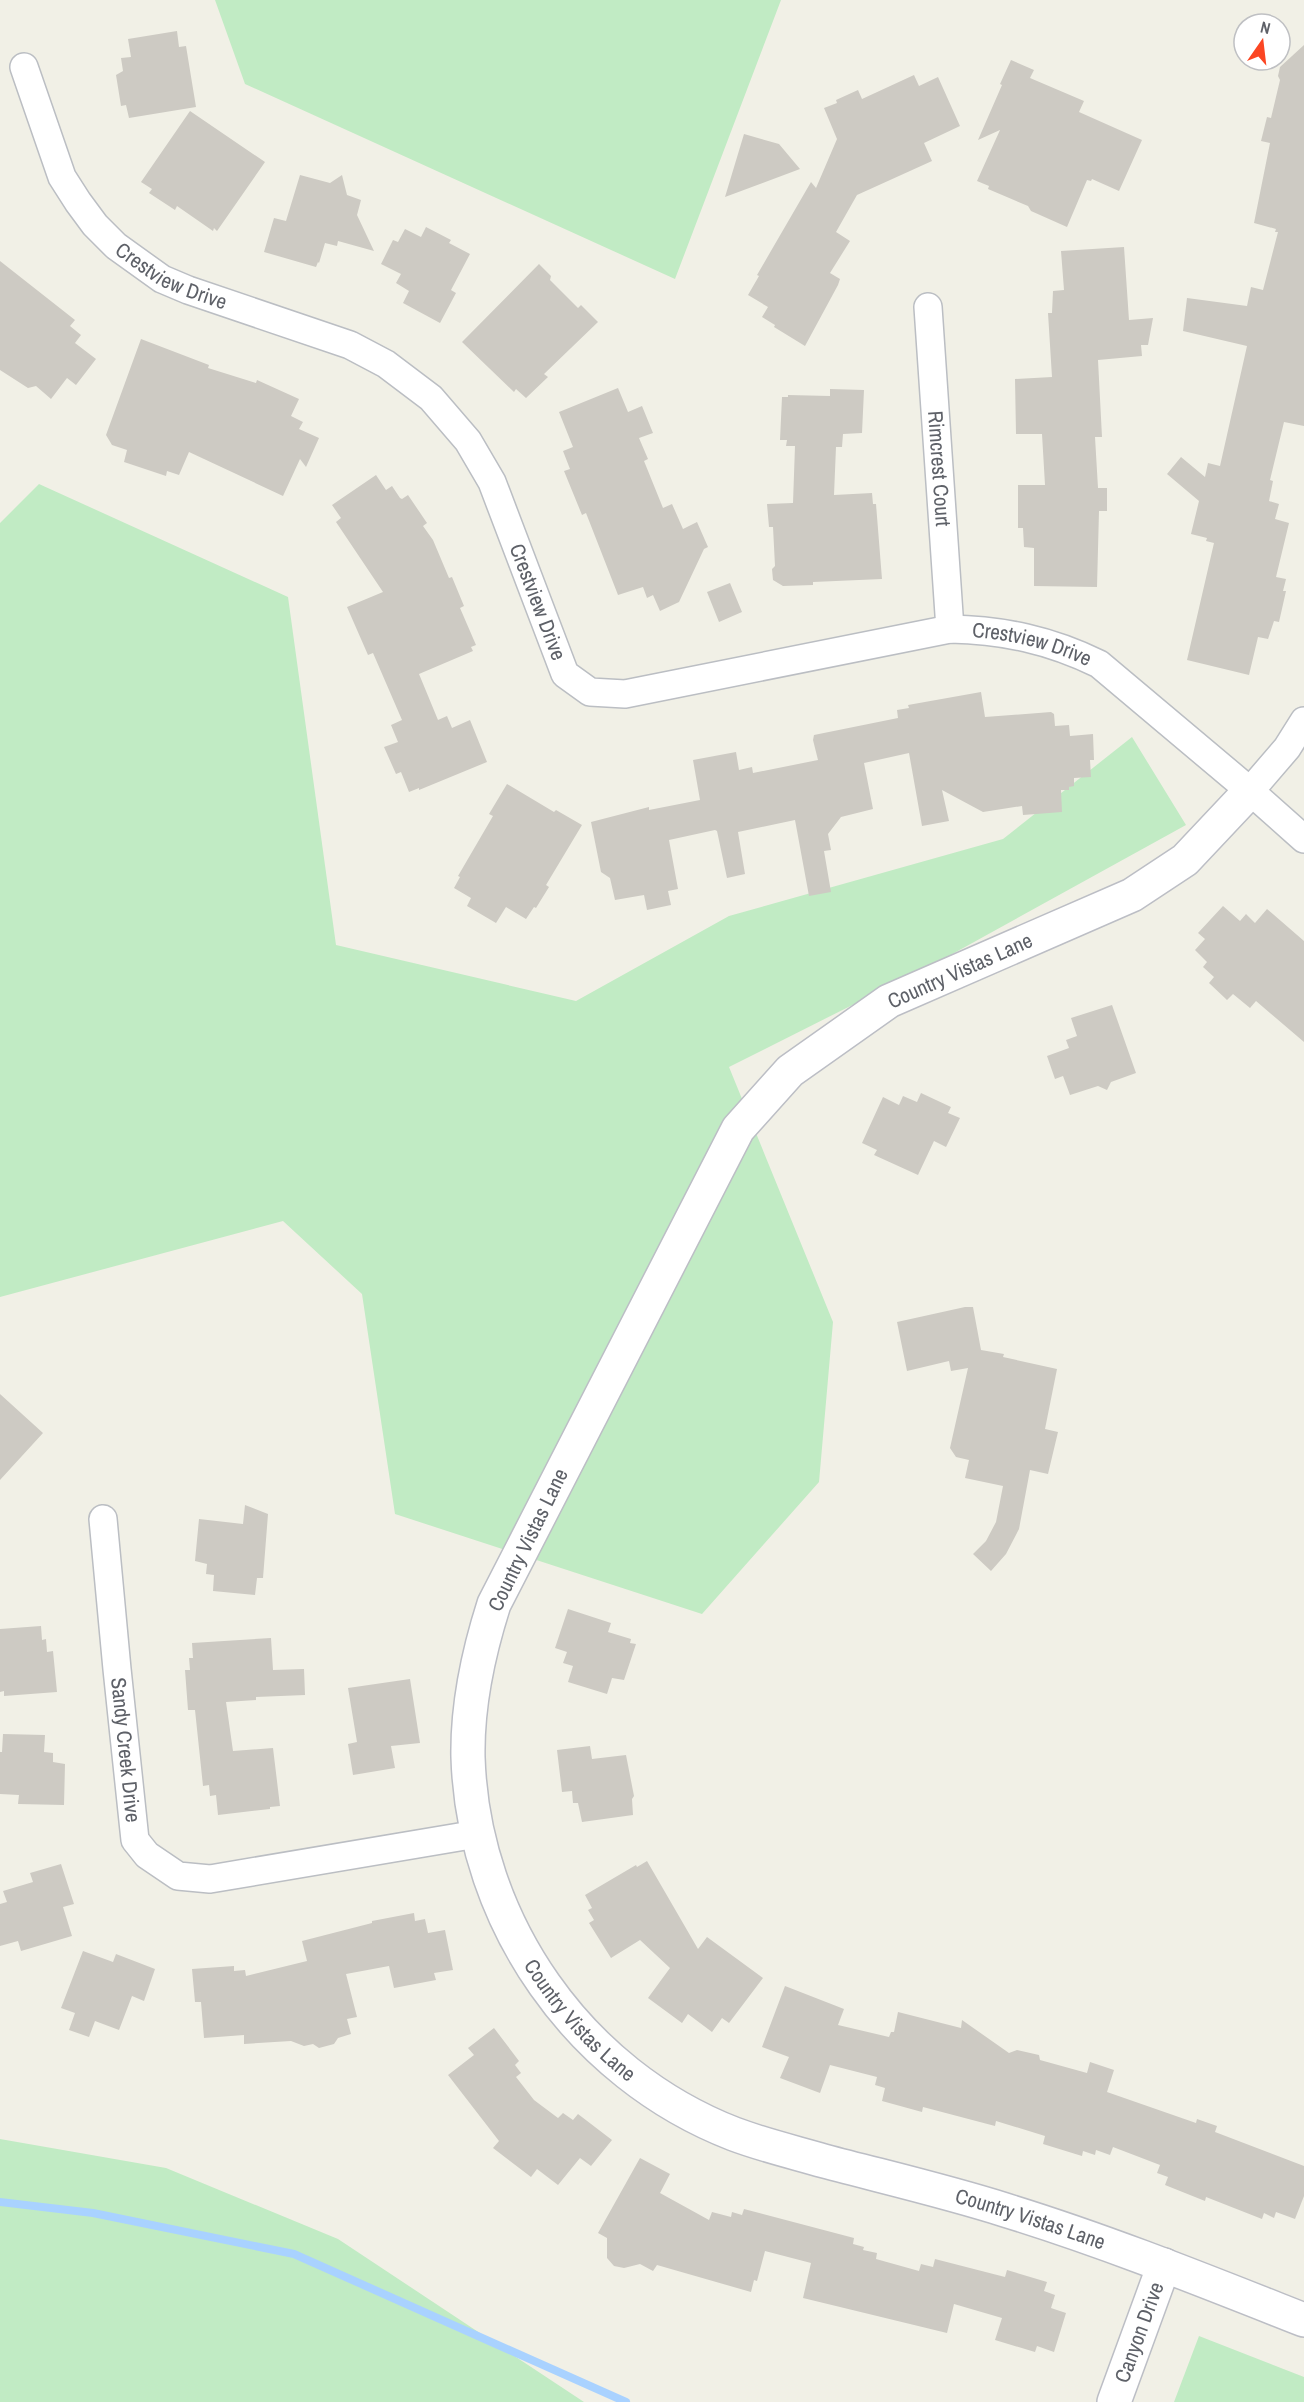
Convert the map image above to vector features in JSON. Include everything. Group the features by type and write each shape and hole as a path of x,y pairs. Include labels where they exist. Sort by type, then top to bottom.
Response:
{"street":[{"name":"Crestview Drive","path":"24,67 62,177 95,225 116,246 162,279 359,350 386,364 409,380 451,419 468,441 492,482 565,674 590,692 625,694 950,629 985,630 1021,635 1074,652 1099,664 1250,791 1304,840"},
{"name":"Rimcrest Court","path":"928,307 950,629"},
{"name":"Country Vistas Lane","path":"1304,721 1287,748 1185,860 1132,895 889,1001 790,1071 738,1129 494,1604 482,1641 474,1679 469,1717 468,1756 477,1834 502,1911 520,1948 542,1983 567,2016 626,2072 660,2096 695,2116 772,2147 1005,2210 1164,2265 1304,2320"},
{"name":"Sandy Creek Drive","path":"104,1519 117,1678 135,1840 147,1855 178,1876 210,1879 477,1834"},
{"name":"Canyon Drive","path":"1114,2402 1164,2265"}],"green space":[{"path":"215,0 781,0 675,279 245,84"},
{"path":"39,484 288,597 336,945 576,1001 729,916 1003,839 1132,737 1186,825 936,963 729,1067 833,1322 819,1482 702,1614 395,1514 362,1294 283,1221 0,1297 0,523"},
{"path":"0,2139 166,2168 338,2239 584,2402 0,2402"},
{"path":"1199,2336 1304,2377 1304,2402 1174,2402"}],"building":[{"path":"177,31 179,47 186,46 196,107 129,118 126,105 121,106 116,75 123,71 121,58 131,57 128,39"},
{"path":"1304,45 1304,426 1284,422 1270,480 1273,481 1269,501 1279,504 1275,519 1289,523 1276,577 1286,579 1283,591 1286,591 1279,622 1274,621 1268,639 1258,637 1249,675 1187,660 1214,543 1206,541 1207,538 1191,534 1199,501 1167,474 1181,457 1205,477 1208,463 1220,466 1247,346 1183,331 1187,298 1247,306 1251,287 1263,290 1278,232 1275,232 1276,229 1254,223 1270,143 1261,141 1267,117 1271,118 1280,80 1279,72 1292,72 1292,56"},
{"path":"1011,60 1034,70 1030,78 1084,101 1079,112 1142,140 1119,191 1092,179 1087,180 1067,227 1031,211 1028,206 988,189 989,186 977,181 1000,130 978,140"},
{"path":"914,75 919,86 938,77 960,126 924,143 932,161 857,195 836,232 850,241 830,273 840,279 838,285 805,346 762,317 768,307 748,295 759,276 757,275 811,182 816,188 837,139 824,108 858,90 862,99"},
{"path":"190,111 265,162 217,231 214,228 213,231 177,206 175,210 149,193 152,189 141,182"},
{"path":"744,134 779,144 800,169 725,197"},
{"path":"300,175 330,183 342,175 347,195 361,200 357,215 374,251 338,241 337,246 325,243 316,267 264,252 274,218 286,221"},
{"path":"426,227 451,240 449,243 470,254 451,290 456,293 440,323 403,303 409,291 396,283 401,274 381,264 393,240 398,242 405,229 421,237"},
{"path":"1124,247 1129,320 1153,318 1148,345 1141,345 1142,356 1098,360 1102,437 1095,437 1098,488 1107,488 1107,511 1099,511 1097,587 1034,586 1034,548 1024,547 1023,528 1018,528 1018,485 1045,485 1042,434 1016,434 1015,379 1052,377 1048,313 1052,313 1053,291 1064,290 1061,251"},
{"path":"0,261 75,320 70,326 81,335 75,343 96,359 76,385 67,378 51,399 36,386 28,388 0,370"},
{"path":"539,264 551,276 550,280 578,308 581,305 598,322 544,374 548,377 526,398 516,389 514,392 462,342"},
{"path":"141,339 209,365 208,368 256,383 257,380 299,399 291,416 303,422 299,429 319,438 306,467 300,459 283,496 189,452 179,475 167,471 166,476 124,462 127,450 112,445 106,435"},
{"path":"618,388 628,412 642,406 653,433 639,438 648,459 644,461 663,508 672,504 683,529 697,522 708,547 704,549 679,602 660,611 653,595 647,598 643,587 618,595 586,513 582,515 564,471 570,469 563,451 573,447 559,412"},
{"path":"830,389 864,390 862,433 843,434 842,447 836,447 834,495 872,493 873,504 876,504 882,579 813,582 813,585 783,586 773,580 772,569 775,566 773,527 769,527 767,504 793,503 795,446 786,446 787,440 780,440 782,397 788,397 788,395 830,396"},
{"path":"376,475 386,490 392,486 402,499 408,495 427,523 423,526 433,540 449,578 452,577 464,606 460,608 476,645 471,647 473,651 419,674 438,720 447,716 452,728 470,720 487,762 409,792 401,772 396,774 384,747 398,742 391,725 402,720 373,653 368,655 347,607 383,592 336,522 341,518 332,505"},
{"path":"730,583 742,612 719,622 707,592"},
{"path":"981,692 985,717 1051,712 1054,714 1055,726 1069,725 1070,736 1093,734 1094,760 1090,760 1091,777 1074,778 1074,786 1069,787 1069,790 1061,790 1062,812 1023,815 1022,806 983,812 942,790 949,821 922,826 909,753 864,763 873,809 841,817 828,834 831,850 824,851 831,892 809,896 795,820 738,832 745,874 727,878 717,831 669,840 678,889 668,891 671,905 647,910 644,895 615,900 610,878 601,872 591,822 649,807 649,810 700,800 693,760 736,752 739,770 752,767 753,773 818,760 814,735 898,718 897,710 909,708 908,705"},
{"path":"507,784 554,812 556,810 582,825 546,885 549,887 536,908 534,907 526,919 506,907 496,923 467,906 471,898 454,888 460,877 458,876 493,816 489,814"},
{"path":"1223,906 1240,921 1246,914 1255,923 1267,909 1304,941 1304,1042 1256,1001 1250,1008 1233,994 1227,1000 1209,983 1214,977 1203,967 1207,962 1195,950 1205,939 1198,933"},
{"path":"1112,1005 1136,1073 1111,1082 1107,1090 1098,1086 1070,1095 1063,1076 1055,1079 1047,1056 1069,1048 1066,1040 1077,1036 1071,1018"},
{"path":"921,1093 951,1107 948,1113 960,1118 946,1147 934,1141 918,1175 874,1155 877,1150 862,1143 883,1097 899,1105 903,1096 917,1102"},
{"path":"973,1307 981,1350 1057,1369 1045,1429 1058,1432 1048,1474 1030,1470 1019,1529 1006,1554 991,1571 973,1554 986,1541 996,1522 1003,1486 965,1478 969,1460 956,1457 950,1448 968,1368 951,1371 949,1361 907,1371 897,1322"},
{"path":"0,1394 43,1433 0,1480"},
{"path":"245,1505 268,1514 263,1578 257,1578 255,1595 213,1591 214,1575 206,1574 207,1564 195,1561 199,1519 243,1524"},
{"path":"568,1609 611,1623 608,1632 631,1639 630,1643 636,1644 624,1680 612,1678 607,1694 568,1682 573,1666 563,1663 567,1652 555,1648"},
{"path":"41,1626 42,1640 46,1639 47,1652 53,1651 57,1692 4,1696 4,1691 0,1692 0,1629"},
{"path":"271,1638 273,1670 304,1669 305,1695 256,1697 256,1700 226,1702 233,1751 273,1748 280,1806 218,1815 216,1795 210,1796 209,1785 203,1786 195,1710 188,1710 185,1670 190,1670 189,1658 193,1658 192,1643"},
{"path":"410,1679 420,1743 391,1746 395,1768 353,1775 348,1744 357,1742 348,1688"},
{"path":"3,1734 45,1735 44,1752 53,1753 53,1762 65,1764 64,1805 18,1804 19,1795 0,1794 0,1752 2,1752"},
{"path":"590,1746 592,1759 626,1755 634,1796 632,1799 633,1815 582,1822 578,1803 573,1803 572,1791 562,1792 557,1750"},
{"path":"647,1861 698,1949 707,1937 763,1978 729,2023 722,2018 712,2032 688,2014 682,2023 648,1998 670,1968 640,1940 611,1958 589,1923 594,1920 588,1910 592,1908 585,1895"},
{"path":"61,1864 74,1904 63,1907 72,1936 21,1951 18,1941 0,1946 0,1904 7,1902 3,1891 33,1882 30,1873"},
{"path":"414,1913 415,1921 425,1919 428,1933 445,1930 453,1970 434,1973 436,1980 394,1988 389,1966 346,1974 357,2017 347,2019 351,2034 338,2038 334,2044 319,2048 313,2044 304,2046 291,2041 244,2044 244,2035 204,2038 201,2002 195,2002 192,1969 234,1966 234,1971 245,1970 246,1976 307,1961 302,1941 372,1923 372,1921"},
{"path":"83,1951 113,1962 116,1954 155,1969 144,2001 132,1996 119,2030 95,2021 89,2037 69,2030 75,2013 61,2008"},
{"path":"785,1986 844,2009 838,2025 889,2037 891,2032 894,2032 898,2012 961,2028 962,2020 1009,2053 1017,2050 1039,2055 1040,2060 1087,2073 1090,2062 1114,2070 1107,2092 1196,2123 1197,2119 1217,2126 1215,2132 1304,2166 1304,2196 1295,2219 1276,2212 1274,2218 1264,2213 1262,2219 1206,2197 1205,2201 1165,2185 1168,2177 1157,2173 1160,2165 1113,2147 1110,2155 1096,2150 1095,2155 1083,2151 1082,2156 1043,2144 1045,2136 996,2121 995,2126 923,2107 922,2112 882,2101 885,2088 875,2085 877,2077 830,2065 820,2093 780,2078 789,2057 762,2047"},
{"path":"494,2028 519,2061 515,2065 521,2073 516,2077 534,2100 558,2118 563,2113 573,2120 578,2114 612,2140 591,2166 580,2158 558,2185 537,2169 531,2177 493,2148 499,2141 448,2075 474,2055 468,2048"},
{"path":"640,2158 670,2174 660,2193 709,2220 712,2212 731,2217 732,2212 742,2215 744,2209 854,2238 853,2244 864,2247 863,2250 877,2253 876,2259 919,2271 921,2264 933,2267 935,2259 1005,2277 1007,2270 1047,2282 1044,2291 1055,2295 1051,2308 1066,2313 1054,2352 1037,2346 1035,2352 995,2340 1002,2318 954,2304 947,2333 803,2298 811,2263 765,2251 757,2281 754,2280 751,2292 657,2265 653,2271 640,2264 624,2268 614,2266 607,2258 607,2238 598,2233"}],"waterway":[{"path":"0,2202 93,2213 294,2254 626,2402"}]}
